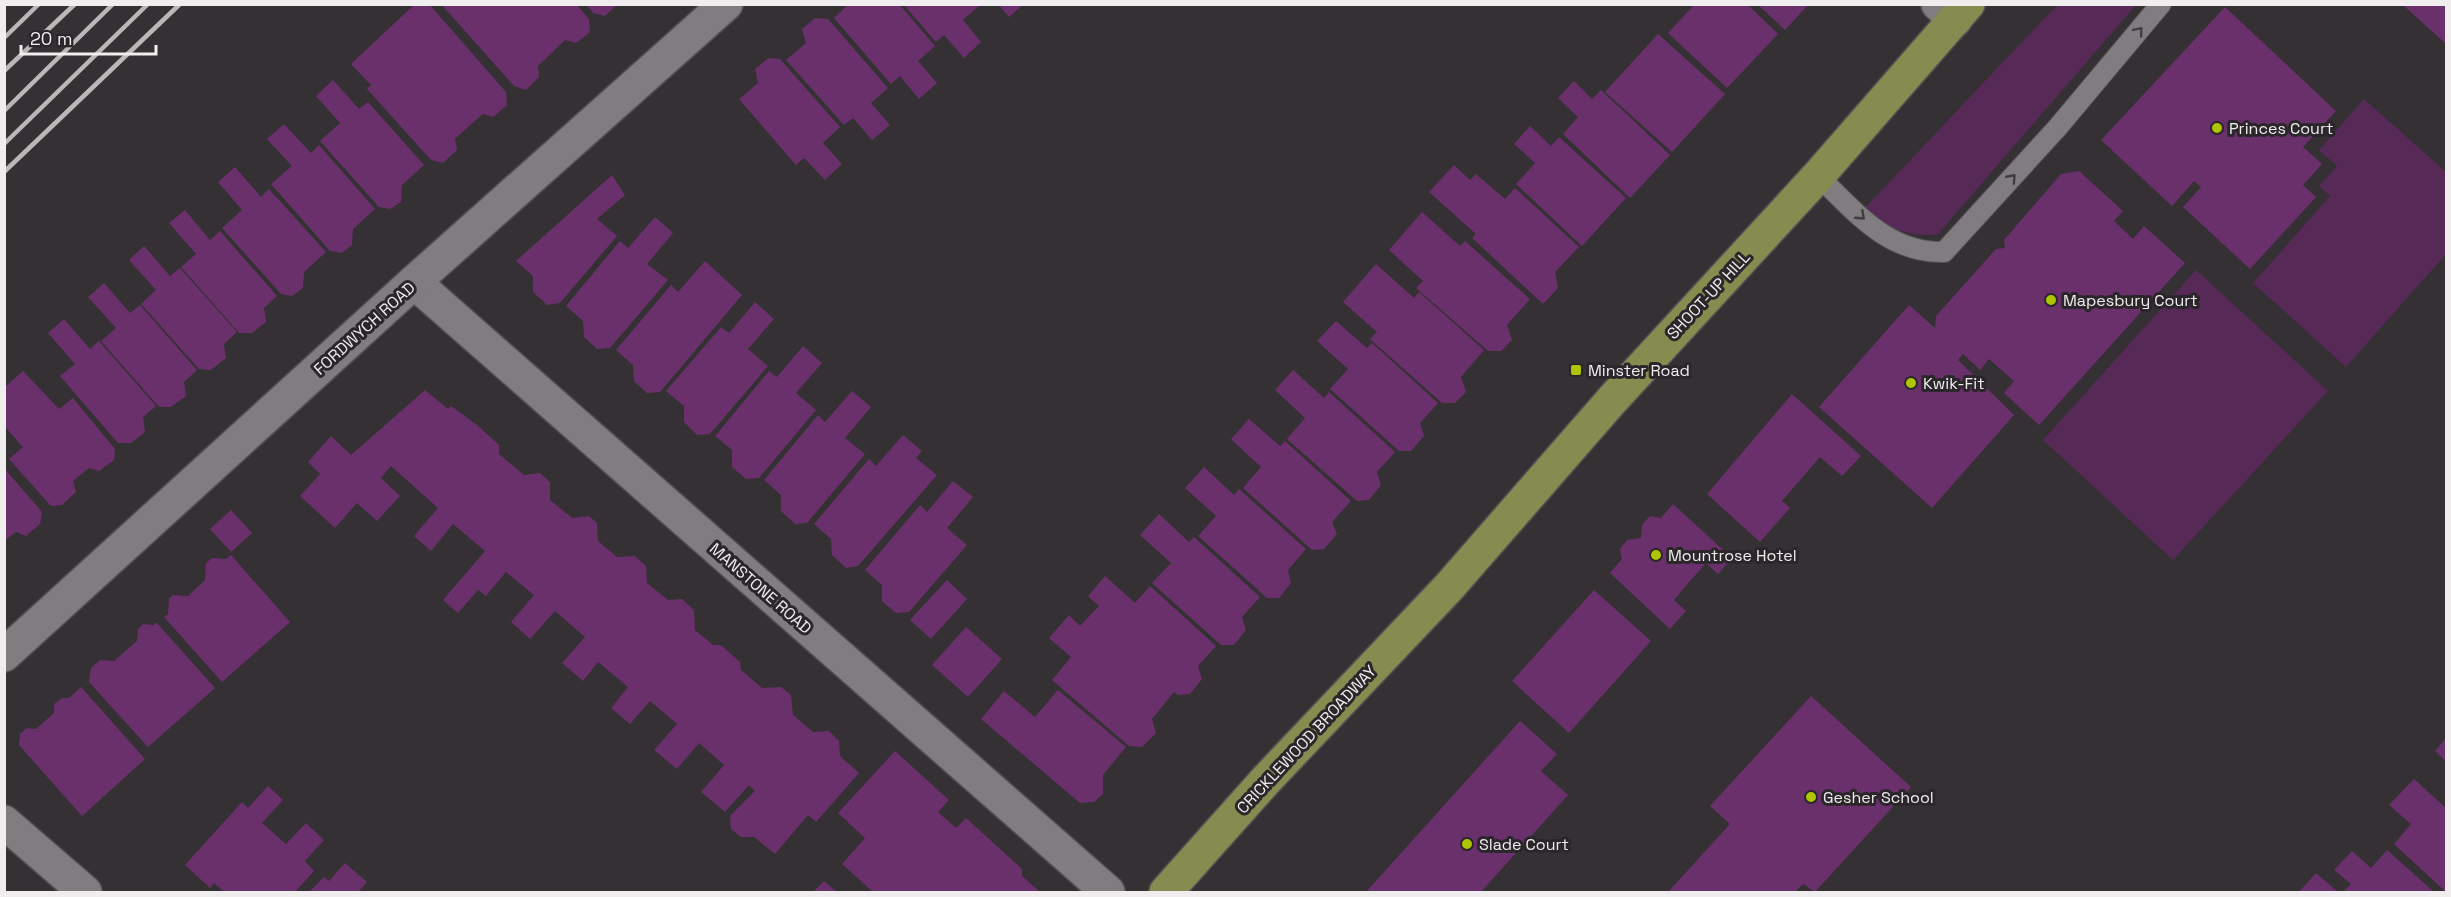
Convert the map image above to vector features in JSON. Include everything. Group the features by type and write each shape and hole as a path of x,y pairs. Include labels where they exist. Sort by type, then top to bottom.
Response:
{"main road":[{"name":"SHOOT-UP HILL","path":"1449,587 1612,400 1818,176 1954,10"},
{"name":"CRICKLEWOOD BROADWAY","path":"1166,892 1266,780 1449,587"}],"street":[{"name":"FORDWYCH ROAD","path":"4,655 414,282 726,4"},
{"name":"MANSTONE ROAD","path":"414,282 1108,892"},
{"path":"4,822 85,892"}],"lane":[{"path":"1818,176 1880,234 1922,253 1944,252 2058,127 2162,4"}],"shaded area":[{"path":"2057,5 2136,5 1938,234 1918,235 1898,230 1863,210"},
{"path":"2364,99 2446,172 2446,254 2346,367 2253,283 2330,196 2319,186 2337,166 2319,150"},
{"path":"2196,270 2328,391 2173,560 2043,440"}],"building":[{"path":"415,4 429,4 506,92 507,105 493,117 483,114 469,126 455,139 457,150 443,163 431,160 367,89 371,85 351,64"},
{"path":"441,4 576,4 589,19 590,32 576,43 565,40 538,66 539,77 526,90 514,86"},
{"path":"586,4 618,4 605,16 593,13"},
{"path":"849,4 899,4 935,46 918,61 937,83 919,99 900,76 891,84 834,18"},
{"path":"903,4 981,4 963,20 981,42 964,58 944,35 936,42"},
{"path":"998,4 1024,4 1009,17"},
{"path":"1695,4 1747,4 1778,34 1727,88 1668,33"},
{"path":"1757,4 1809,4 1785,30"},
{"path":"2402,4 2446,4 2446,44"},
{"name":"Princes Court","path":"2225,7 2336,111 2303,147 2322,164 2303,185 2316,197 2250,269 2183,207 2201,187 2194,181 2172,206 2101,140"},
{"path":"815,18 828,19 888,88 871,103 890,125 872,140 853,118 844,125 786,60 806,43 802,29"},
{"path":"1658,34 1725,94 1672,152 1605,92"},
{"path":"768,58 780,59 840,127 823,143 842,164 825,180 804,158 796,165 739,99 758,83 755,69"},
{"path":"333,80 359,109 368,102 424,165 402,185 401,202 390,209 379,207 320,141 340,123 316,96"},
{"path":"1574,81 1592,99 1601,90 1670,155 1630,198 1563,134 1578,117 1558,98"},
{"path":"284,124 311,153 319,145 375,209 353,229 352,245 342,253 330,251 271,184 292,166 267,139"},
{"path":"1530,126 1551,146 1559,137 1626,198 1582,246 1516,184 1535,163 1514,144"},
{"path":"1454,165 1470,180 1476,174 1505,199 1515,188 1579,247 1555,272 1558,288 1543,304 1472,238 1476,234 1429,192"},
{"path":"235,167 261,197 269,189 326,252 304,272 303,288 292,296 281,294 222,228 242,210 218,182"},
{"name":"Mapesbury Court","path":"2079,171 2123,211 2114,221 2133,239 2144,226 2185,263 2039,425 2004,393 2014,381 1989,359 1980,370 1963,354 1958,360 2014,415 1932,508 1819,407 1909,305 1935,328 1936,316 1996,249 2005,248 2004,240 2061,174"},
{"path":"612,175 625,195 597,219 617,236 560,303 547,305 533,292 533,276 516,261"},
{"path":"185,210 210,240 220,231 277,296 264,308 266,322 252,333 239,333 181,267 196,254 169,223"},
{"path":"1422,212 1460,246 1465,241 1530,299 1507,325 1512,340 1501,351 1488,351 1416,288 1423,281 1389,250"},
{"path":"655,217 673,233 647,264 668,280 610,348 597,349 584,337 583,321 566,306 620,241 628,248"},
{"path":"144,246 170,276 180,268 237,332 224,344 226,358 211,370 199,369 141,304 156,290 129,260"},
{"path":"705,261 742,295 660,392 647,393 634,381 633,365 616,350 671,285 678,292"},
{"path":"1376,264 1414,298 1419,292 1484,350 1461,377 1466,392 1455,403 1442,403 1370,339 1377,332 1343,302"},
{"path":"104,283 130,313 140,305 197,370 184,382 186,396 171,407 159,407 101,341 116,328 88,297"},
{"path":"755,302 774,319 748,349 768,366 710,434 697,435 684,422 684,406 666,391 721,327 729,333"},
{"path":"64,319 90,349 99,341 156,406 143,417 145,432 131,443 118,443 60,376 75,364 48,333"},
{"path":"1336,321 1367,348 1372,343 1438,403 1420,423 1424,436 1411,451 1399,451 1330,389 1348,369 1317,341"},
{"path":"803,346 822,363 796,393 816,410 759,478 746,479 732,467 732,450 715,436 769,371 777,377"},
{"path":"1293,370 1324,398 1329,392 1395,452 1377,472 1381,485 1369,500 1357,501 1287,439 1305,418 1275,390"},
{"path":"23,371 59,409 73,398 115,449 114,460 99,471 89,468 73,481 76,492 62,505 51,506 9,459 23,447 5,427 5,387"},
{"path":"425,390 448,409 451,406 477,425 499,445 499,454 524,475 540,473 550,482 550,500 572,518 589,516 597,523 598,541 617,557 635,556 646,566 647,583 668,600 682,599 694,610 695,630 713,645 721,645 740,662 741,670 762,688 781,687 791,695 793,715 813,732 829,731 839,741 840,756 859,773 816,822 808,815 775,854 754,837 741,837 731,829 730,816 755,791 749,785 725,812 701,792 724,765 699,743 677,769 654,750 677,724 650,701 630,724 611,708 628,687 598,662 583,681 562,663 585,637 555,611 530,639 511,622 534,595 506,572 486,596 478,590 458,613 443,600 485,551 453,524 431,551 414,536 438,508 391,466 381,478 400,496 377,521 357,503 335,528 300,496 320,474 308,462 331,436 351,455"},
{"path":"852,391 871,407 845,438 865,454 807,523 795,524 781,511 781,495 764,480 818,415 825,422"},
{"path":"1792,394 1861,456 1842,476 1820,457 1782,501 1790,508 1760,542 1707,494"},
{"path":"1249,419 1280,446 1285,441 1351,501 1332,522 1337,534 1324,549 1312,550 1243,488 1261,467 1231,439"},
{"path":"903,435 922,451 916,458 937,475 858,566 846,568 832,555 831,539 814,524 869,459 876,466"},
{"path":"1204,467 1234,495 1239,489 1306,549 1288,570 1291,583 1279,598 1267,598 1198,536 1216,516 1185,488"},
{"path":"4,468 42,512 40,524 26,536 16,532 4,541"},
{"path":"953,481 973,497 947,528 967,545 909,612 896,613 882,601 882,585 865,570 920,505 927,512"},
{"path":"1673,504 1732,558 1718,574 1706,563 1690,581 1674,600 1686,611 1670,629 1610,573 1622,559 1620,549 1627,540 1641,538 1642,525 1650,516 1661,518"},
{"path":"231,510 252,533 231,552 210,529"},
{"path":"1159,514 1189,542 1194,537 1260,597 1242,617 1246,630 1234,645 1221,645 1152,583 1171,563 1140,535"},
{"path":"231,555 290,622 222,682 164,617 168,614 169,598 173,595 188,596 205,580 206,563 212,558 226,559"},
{"path":"1105,576 1135,603 1150,586 1216,646 1198,666 1202,679 1190,694 1178,695 1174,692 1152,719 1156,733 1142,747 1129,746 1052,680 1071,657 1049,638 1069,615 1080,626 1099,606 1088,596"},
{"path":"947,580 967,599 931,639 910,620"},
{"path":"1594,590 1651,641 1569,733 1512,681"},
{"path":"156,622 215,688 148,747 89,682 91,668 100,660 114,661 137,641 138,629 143,624 154,625"},
{"path":"966,627 1002,659 968,697 932,665"},
{"path":"81,687 145,759 82,816 19,745 20,734 27,728 36,729 54,713 54,704 62,698 69,698"},
{"path":"1058,690 1126,747 1103,775 1103,794 1094,802 1080,803 981,719 1004,691 1035,717"},
{"name":"Gesher School","path":"1811,696 1911,787 1815,892 1803,884 1795,892 1668,892 1730,824 1710,806"},
{"name":"Slade Court","path":"1520,721 1557,754 1541,771 1568,795 1481,892 1366,892"},
{"path":"2446,738 2446,761 2435,751"},
{"path":"895,751 949,800 938,812 956,828 966,818 1022,869 1022,876 1040,892 873,892 842,864 865,838 838,813"},
{"path":"2414,779 2446,808 2446,892 2394,844 2411,824 2389,805"},
{"path":"268,786 283,800 262,823 286,844 306,823 324,840 305,861 314,871 295,892 225,892 214,883 210,888 185,865 242,802 248,808"},
{"path":"2387,850 2434,892 2343,892 2351,884 2334,870 2352,851 2371,868"},
{"path":"345,863 367,882 358,892 309,892 324,877 329,881"},
{"path":"2316,873 2338,892 2299,892"},
{"path":"824,881 837,892 813,892"}],"railway":[{"path":"4,38 39,4"},
{"path":"4,71 75,4"},
{"path":"4,111 113,4"},
{"path":"4,144 148,4"},
{"path":"4,172 180,4"}],"place":[{"name":"Princes Court","path":"2217,128"},
{"name":"Mapesbury Court","path":"2051,300"},
{"name":"Minster Road","path":"1576,370"},
{"name":"Kwik-Fit","path":"1911,383"},
{"name":"Mountrose Hotel","path":"1656,555"},
{"name":"Gesher School","path":"1811,797"},
{"name":"Slade Court","path":"1467,844"}]}
